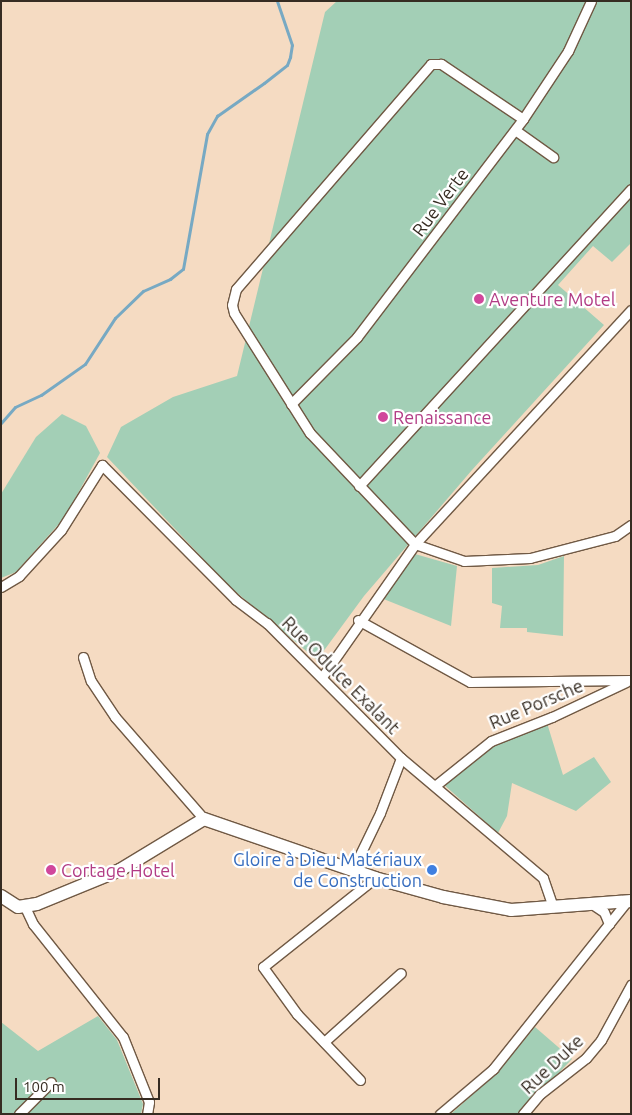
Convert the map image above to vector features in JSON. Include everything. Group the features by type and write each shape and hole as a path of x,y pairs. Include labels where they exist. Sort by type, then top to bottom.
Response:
{"street":[{"name":"Rue Verte","path":"291,404 358,337 515,130 568,51 591,1"},
{"path":"523,119 441,64 432,64 236,289 234,313 310,433 415,544 464,560 530,558 615,536 631,525"},
{"path":"515,130 553,157"},
{"path":"359,486 631,189"},
{"path":"322,677 358,620 415,544 631,310"},
{"name":"Rue Odulce Exalant","path":"1,587 19,576 61,530 102,465 236,600 267,623 401,758 436,785 543,878 553,908"},
{"path":"358,620 470,682 630,680"},
{"path":"83,657 91,681 115,717 204,819 375,878 443,897 511,910 629,901"},
{"name":"Rue Porsche","path":"436,785 491,740 552,718 630,680"},
{"path":"352,870 380,813 401,758"},
{"path":"25,907 120,870 204,819"},
{"path":"360,1080 297,1014 263,967 375,878"},
{"path":"1,896 25,907 33,924 122,1037 149,1102 147,1114"},
{"path":"440,1114 493,1069 629,901"},
{"path":"592,904 604,912 609,924"},
{"path":"324,1042 401,973"},
{"name":"Rue Duke","path":"523,1114 540,1094 586,1058 601,1040 631,985"},
{"path":"19,1114 51,1082"}],"green space":[{"path":"337,1 631,1 631,243 612,262 593,246 558,285 604,325 472,470 364,596 317,660 230,587 107,457 121,427 173,397 237,376 325,12"},
{"path":"62,414 86,426 100,453 65,517 16,572 1,578 1,494 36,437"},
{"path":"415,554 457,566 451,626 381,598"},
{"path":"564,556 563,636 527,632 527,628 500,628 502,606 492,603 492,568 538,565"},
{"path":"547,723 563,775 594,757 611,782 576,811 512,783 507,816 498,833 443,784 492,745"},
{"path":"98,1016 117,1040 143,1104 141,1114 1,1114 1,1022 38,1051"},
{"path":"535,1027 572,1059 519,1114 451,1114 499,1071"}],"waterway":[{"path":"1,423 15,407 41,395 85,364 115,318 143,291 170,279 183,269 207,134 217,116 287,65 290,57 292,45 277,1"}],"place":[{"name":"Aventure Motel","path":"479,299"},
{"name":"Renaissance","path":"383,417"},
{"name":"Cortage Hotel","path":"51,870"},
{"name":"Gloire à Dieu Matériaux de Construction","path":"432,870"}]}
